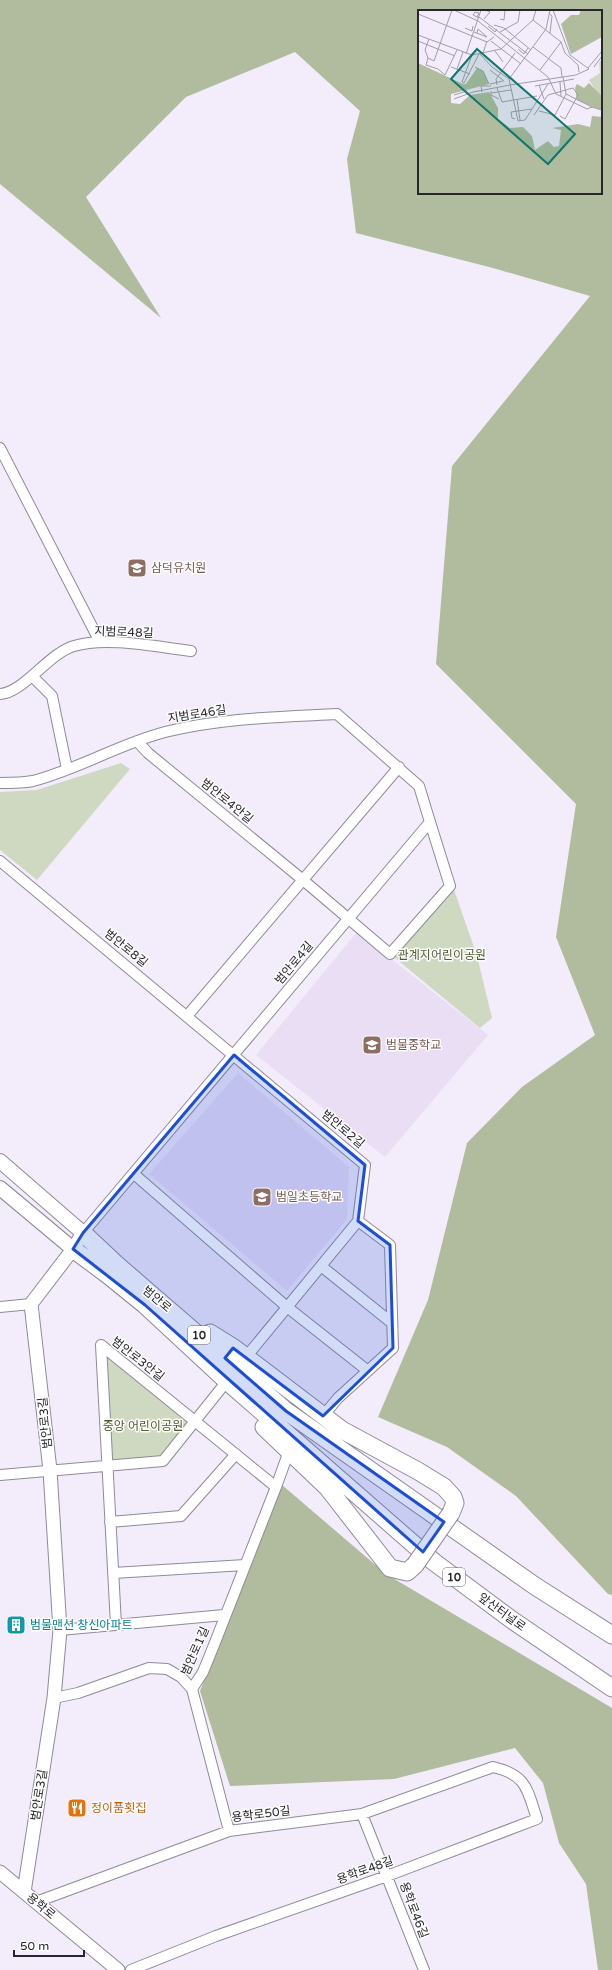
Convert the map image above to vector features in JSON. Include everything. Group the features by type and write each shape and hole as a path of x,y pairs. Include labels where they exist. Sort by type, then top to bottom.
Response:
{"highway":[{"name":"범안로","path":"83,1233 116,1264 286,1411 535,1586 612,1635"},
{"name":"범안로","path":"73,1249 145,1305 228,1382 308,1450"},
{"path":"145,1305 223,1386 327,1487 390,1568 407,1572 415,1565 450,1513 455,1503 454,1497 444,1487 418,1471 342,1430 246,1358 166,1307"},
{"name":"앞산터널로","path":"308,1450 434,1562 512,1620 612,1688"}],"main road":[{"name":"범안로","path":"0,1161 83,1233"},
{"name":"범안로","path":"0,1188 73,1249"}],"street":[{"path":"0,448 100,642"},
{"name":"지범로48길","path":"0,694 6,694 32,676 50,659 73,646 100,642 137,644 190,651"},
{"path":"32,676 52,696 66,769"},
{"name":"지범로46길","path":"0,783 32,781 136,741 165,732 209,724 275,717 337,714 398,768"},
{"name":"범안로4안길","path":"136,741 148,753 303,880 390,954 450,886 430,822"},
{"path":"187,1016 398,768 419,786 430,822"},
{"name":"범안로4길","path":"83,1233 430,822"},
{"name":"범안로8길","path":"0,861 234,1055"},
{"name":"범안로2길","path":"234,1055 365,1165 358,1221"},
{"path":"134,1174 288,1307 368,1371"},
{"path":"246,1358 358,1221 390,1245 393,1348 338,1398 323,1416"},
{"path":"0,1307 31,1304 73,1249 83,1233"},
{"path":"321,1266 392,1323"},
{"name":"범안로3길","path":"24,1892 54,1698 60,1630 50,1470 31,1304"},
{"name":"범안로3안길","path":"116,1625 101,1345 276,1487"},
{"path":"0,1474 163,1461 223,1386"},
{"path":"276,1487 289,1451"},
{"path":"110,1522 181,1516 236,1454"},
{"name":"범안로1길","path":"229,1831 192,1689 203,1672 276,1487"},
{"path":"113,1573 245,1565"},
{"path":"60,1630 224,1616"},
{"path":"54,1698 78,1693 149,1668 167,1669 181,1677 192,1689"},
{"name":"용학로50길","path":"36,1902 229,1831 362,1814 493,1767"},
{"name":"용학로48길","path":"131,1970 216,1936 387,1876 537,1819 532,1802 520,1777 507,1770 493,1767"},
{"name":"용학로46길","path":"362,1814 424,1970"},
{"name":"용학로","path":"0,1872 118,1970"}],"highlighted area":[{"path":"234,1055 365,1165 358,1221 390,1245 393,1348 323,1416 233,1348 225,1358 286,1411 444,1522 423,1552 145,1305 73,1249 83,1233"}],"shaded area":[{"name":"범물중학교","path":"357,932 488,1035 385,1157 256,1055"},
{"name":"범일초등학교","path":"238,1073 349,1167 347,1219 287,1291 149,1174"}],"green space":[{"path":"0,0 612,0 612,1595 608,1594 516,1496 447,1447 378,1417 428,1300 467,1143 522,1087 595,1035 556,937 576,804 436,664 452,466 590,296 493,268 356,233 347,159 360,111 295,52 186,97 86,197 161,318 0,184"},
{"path":"121,763 130,769 37,880 0,850 0,792 37,790"},
{"name":"관계지어린이공원","path":"453,887 477,956 492,1018 480,1028 395,958"},
{"name":"중앙 어린이공원","path":"109,1357 189,1420 189,1425 161,1458 111,1460 107,1359"},
{"path":"282,1485 386,1574 612,1708 612,1970 598,1970 586,1884 559,1843 543,1783 515,1748 394,1779 230,1786 200,1691"}],"place":[{"name":"삼덕유치원","path":"137,568"},
{"name":"범물중학교","path":"372,1045"},
{"name":"범일초등학교","path":"262,1197"},
{"name":"범물맨션 창신아파트","path":"16,1625"},
{"name":"정이품횟집","path":"77,1808"}]}
